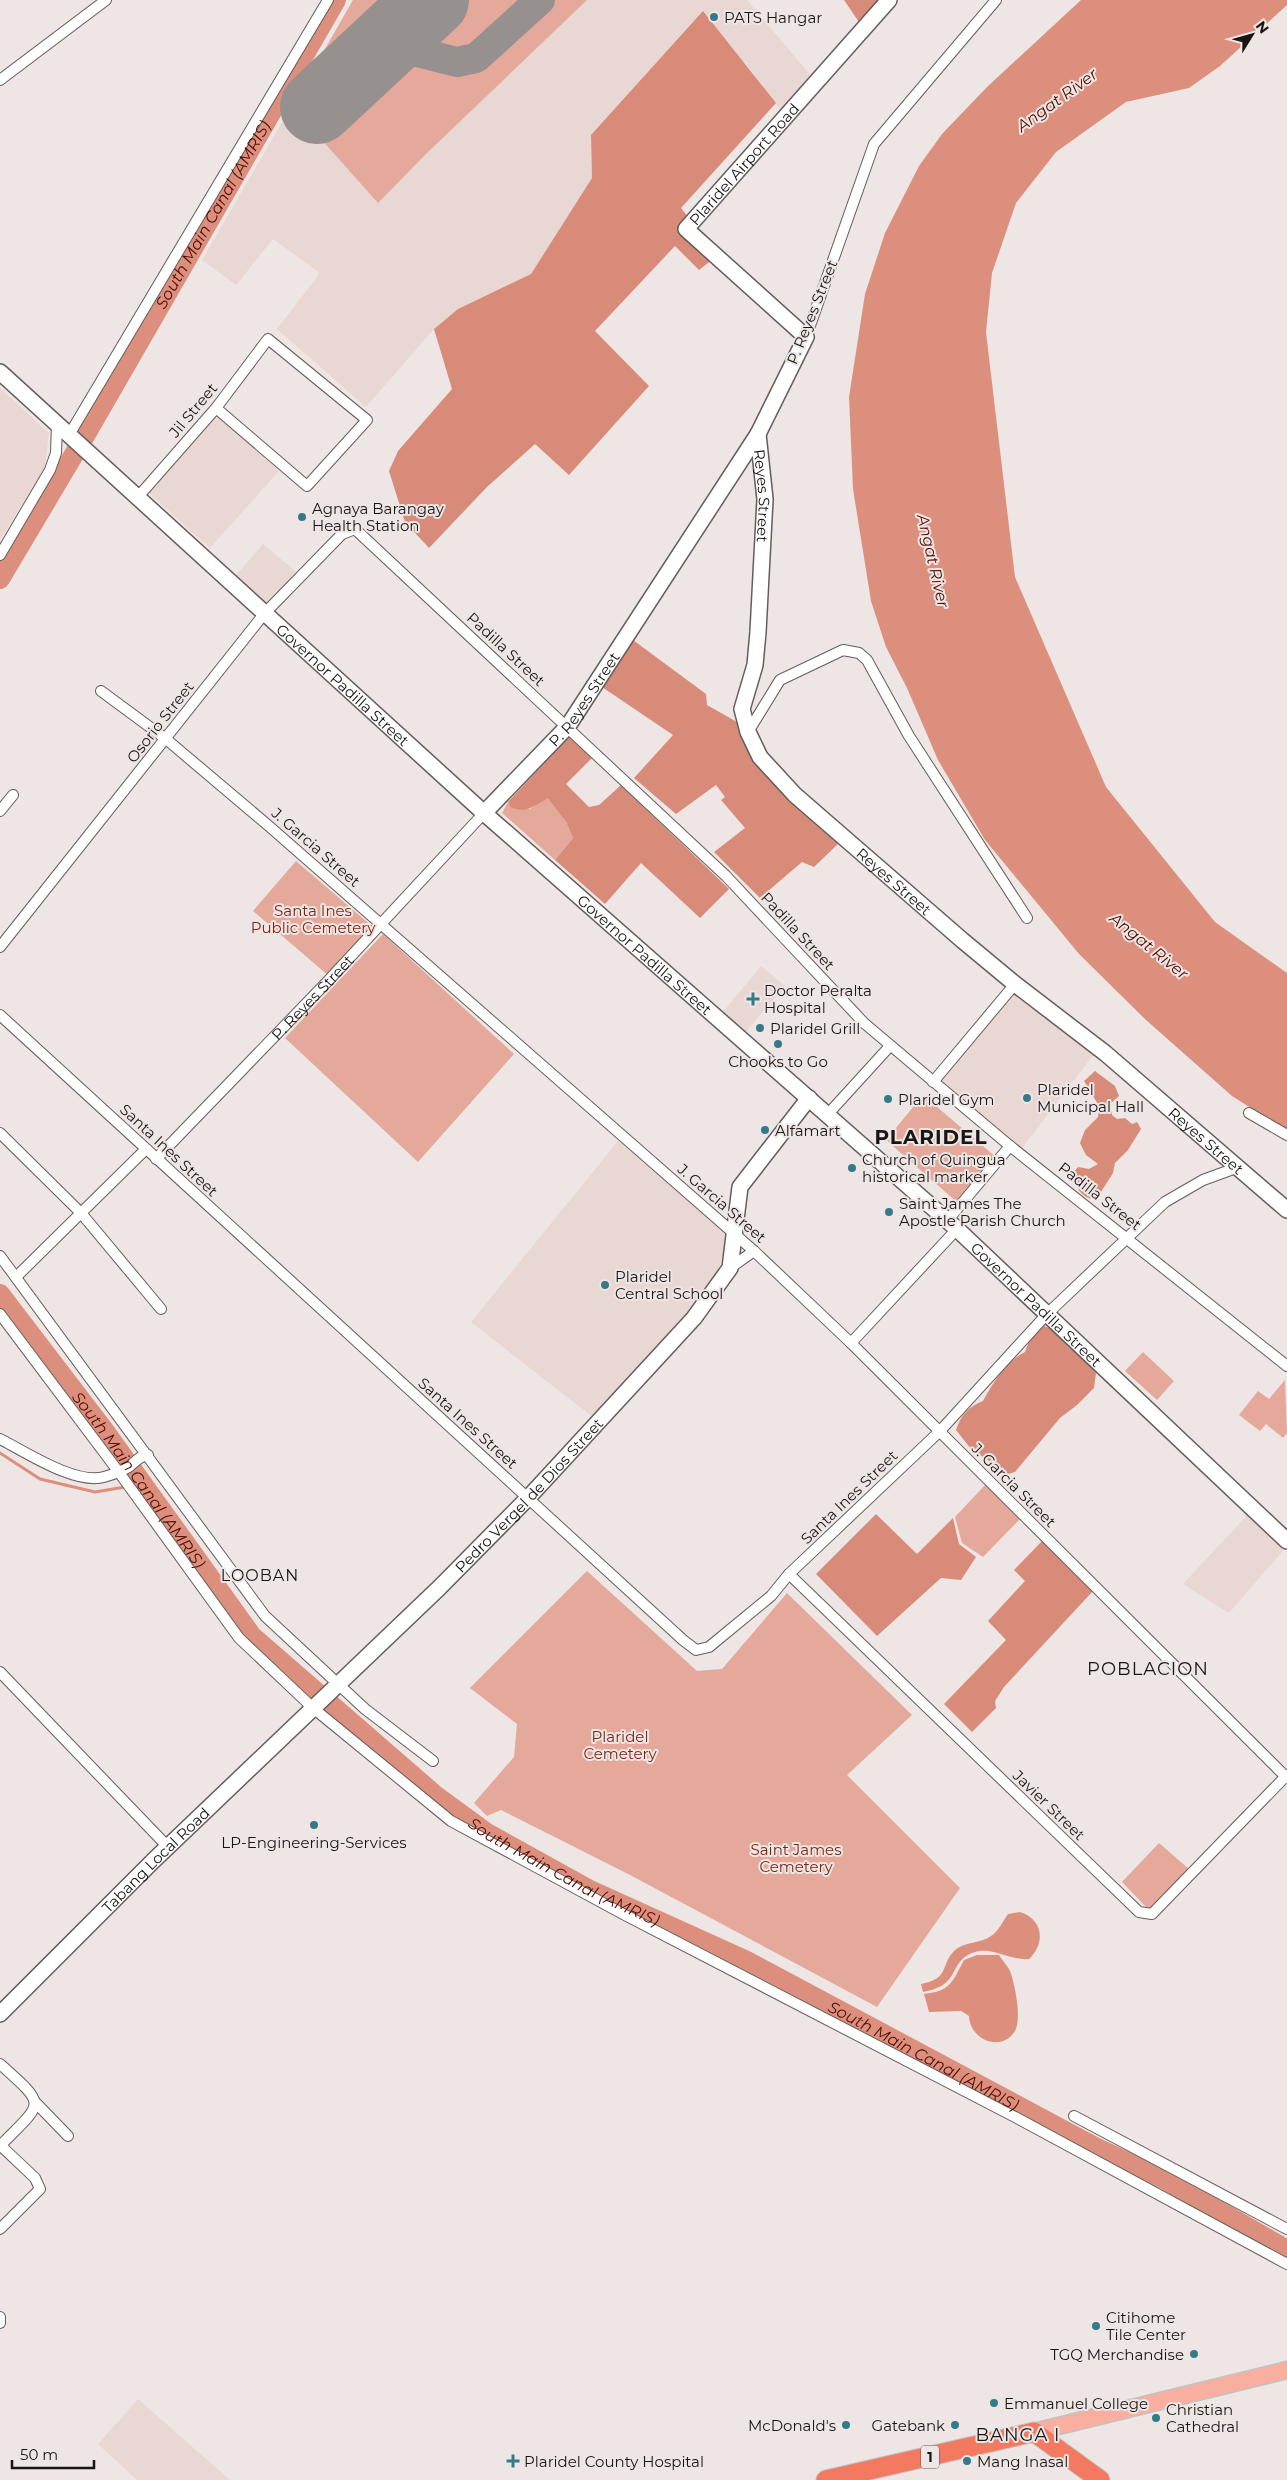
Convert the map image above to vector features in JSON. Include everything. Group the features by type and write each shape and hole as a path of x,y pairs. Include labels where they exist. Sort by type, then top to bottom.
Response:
{"highway":[{"name":"1","path":"826,2480 1034,2432"},
{"path":"1034,2432 1100,2480"}],"main road":[{"name":"1","path":"1034,2432 1287,2370"}],"street":[{"path":"0,80 106,0"},
{"path":"70,435 328,0"},
{"name":"Plaridel Airport Road","path":"806,337 686,229 889,0"},
{"name":"P. Reyes Street","path":"156,1159 381,925 484,813 568,726 758,434 806,337 874,144 996,0"},
{"name":"Jil Street","path":"137,498 216,408 268,339 366,420 307,486 216,408"},
{"name":"Governor Padilla Street","path":"0,372 484,813 952,1225 1287,1541"},
{"path":"0,554 50,470 56,453 57,424"},
{"name":"Reyes Street","path":"758,434 765,499 758,632 755,665 742,708 748,732 760,757 795,795 1014,984 1105,1052 1236,1168 1287,1210"},
{"name":"Padilla Street","path":"355,529 568,726 726,876 864,1023 1010,1146 1287,1366"},
{"name":"Osorio Street","path":"0,947 264,614 342,534 355,529"},
{"path":"748,732 780,680 843,650 859,653 866,660 910,736 1027,918"},
{"name":"J. Garcia Street","path":"101,691 166,739 754,1251 851,1343 1287,1776"},
{"path":"0,811 14,796"},
{"path":"933,1082 1014,984"},
{"name":"Santa Ines Street","path":"0,1015 696,1650 709,1647 771,1596 790,1574 940,1432 1047,1314 1165,1202 1203,1180 1236,1168"},
{"path":"828,1114 890,1046"},
{"name":"Pedro Vergel de Dios Street","path":"730,1268 740,1187 809,1098"},
{"path":"1249,1113 1287,1135"},
{"path":"0,1133 81,1213 161,1309"},
{"path":"851,1343 952,1225 1010,1146"},
{"path":"16,1277 146,1149"},
{"name":"Pedro Vergel de Dios Street","path":"314,1706 439,1588 528,1498 694,1318 730,1268 754,1251"},
{"path":"0,1256 145,1456 265,1616 333,1687 433,1761"},
{"path":"0,1314 124,1473 133,1491 239,1638 314,1706 451,1821 625,1915 1008,2113 1287,2264"},
{"path":"0,1439 76,1476 91,1480 124,1473 145,1456"},
{"name":"Javier Street","path":"790,1574 1139,1912 1152,1914 1287,1776"},
{"path":"0,1672 168,1847"},
{"name":"Tabang Local Road","path":"0,2014 168,1847 314,1706"},
{"path":"0,2064 34,2096 36,2103 68,2136"},
{"path":"0,2229 40,2189 35,2178 0,2145 33,2112 36,2103"},
{"path":"1074,2116 1287,2229"},
{"path":"0,2317 0,2323"}],"shaded area":[{"path":"353,0 747,0 812,77 781,111 745,62 591,135 592,178 531,274 458,309 434,329 366,407 277,329 320,273 273,239 236,285 202,260"},
{"path":"844,0 883,0 861,25"},
{"path":"703,11 776,103 681,208 718,255 699,270 675,246 595,331 649,386 569,475 535,444 487,487 429,548 405,522 389,471 398,451 452,389 434,329 458,309 531,274 592,178 591,135"},
{"path":"0,388 49,433 45,467 0,540"},
{"path":"217,415 279,471 210,548 148,492"},
{"path":"263,544 296,572 265,607 233,579"},
{"path":"633,640 706,694 707,705 737,722 754,761 839,843 814,867 802,862 760,898 714,852 745,828 721,800 725,797 716,785 676,814 634,778 673,735 602,687"},
{"path":"569,737 592,758 566,784 589,807 599,805 621,785 729,889 700,918 641,863 605,904 555,860 573,838 566,822 548,798 526,809 521,810 510,807 508,802"},
{"name":"Doctor Peralta Hospital","path":"761,966 785,986 745,1033 722,1013"},
{"path":"1016,988 1097,1050 1022,1148 939,1083"},
{"path":"1095,1071 1115,1086 1119,1096 1110,1104 1112,1115 1117,1119 1125,1118 1132,1124 1137,1122 1141,1129 1128,1150 1115,1163 1113,1173 1096,1200 1082,1194 1073,1173 1078,1167 1089,1169 1098,1164 1086,1155 1080,1143 1085,1130 1098,1117 1099,1106 1084,1081"},
{"name":"Plaridel Central School","path":"618,1141 730,1235 717,1273 702,1297 684,1320 594,1418 471,1322"},
{"path":"1041,1325 1058,1333 1069,1348 1076,1350 1096,1373 1094,1388 1060,1418 1015,1472 1005,1475 994,1464 971,1449 956,1430 966,1412 983,1401 1006,1367 1025,1352 1031,1336"},
{"path":"1250,1512 1287,1546 1229,1613 1183,1584"},
{"path":"876,1514 917,1554 953,1518 959,1544 976,1557 961,1580 941,1578 877,1636 816,1574"},
{"path":"1043,1540 1093,1591 1004,1687 995,1701 996,1708 972,1732 944,1704 1006,1640 988,1621 1025,1581 1014,1570"},
{"path":"138,2399 230,2480 137,2480 98,2444"}],"green space":[{"path":"353,0 392,0 308,79"},
{"path":"469,0 528,0 475,49 463,54 456,54 441,44 436,31"},
{"path":"554,0 587,0 427,153 378,203 321,139 402,62 417,61 467,70 475,68 511,41"},
{"path":"548,797 566,822 573,838 555,860 502,813 508,802 510,807 530,809"},
{"name":"Santa Ines Public Cemetery","path":"296,861 373,927 330,977 253,911"},
{"path":"383,934 514,1054 418,1162 285,1038"},
{"path":"923,1095 997,1158 958,1203 886,1140"},
{"path":"1143,1352 1174,1381 1157,1400 1125,1371"},
{"path":"1285,1380 1287,1433 1283,1438 1266,1424 1260,1431 1239,1415 1258,1391 1269,1399"},
{"path":"986,1484 1021,1518 983,1557 962,1543 955,1517"},
{"path":"587,1571 697,1671 722,1669 787,1593 912,1715 847,1775 960,1888 877,2007 630,1875 501,1810 487,1816 474,1803 514,1757 517,1724 470,1688"},
{"path":"1159,1843 1190,1870 1152,1908 1148,1909 1122,1882"}],"water":[{"name":"Angat River","path":"1081,0 1287,0 1287,5 1220,66 1189,88 1126,102 1056,152 1016,203 992,273 986,332 1015,577 1106,787 1215,922 1287,973 1287,1131 1232,1096 1146,1020 1079,954 985,840 938,760 907,688 886,647 871,601 853,489 849,397 865,294 885,233 919,166 942,134 987,87"},
{"path":"1020,1912 1034,1920 1040,1932 1038,1946 1029,1959 1014,1958 987,1951 972,1953 959,1963 944,1984 923,1992 921,1984 941,1975 947,1961 955,1950 963,1945 987,1939 996,1932 1008,1914"},
{"path":"977,1955 999,1955 1012,1977 1017,2001 1017,2026 1009,2038 1002,2041 987,2041 980,2037 975,2032 969,2016 961,2011 929,2012 924,1994 940,1991 945,1988 953,1980 964,1960"}],"waterway":[{"name":"South Main Canal (AMRIS)","path":"0,579 89,429 336,0"},
{"name":"South Main Canal (AMRIS)","path":"0,1294 104,1430 252,1636 435,1795 487,1833 588,1889 745,1960 1095,2147 1166,2180 1287,2250"},
{"path":"0,1453 40,1479 95,1492 143,1484"}],"taxiway":[{"path":"417,52 457,62 476,58 540,0"},
{"path":"376,52 417,52 420,11"}],"runway":[{"path":"317,107 432,0"}],"place":[{"name":"PATS Hangar","path":"714,17"},
{"name":"Agnaya Barangay Health Station","path":"302,517"},
{"name":"Doctor Peralta Hospital","path":"753,999"},
{"name":"Plaridel Grill","path":"760,1028"},
{"name":"Chooks to Go","path":"778,1044"},
{"name":"Plaridel Municipal Hall","path":"1027,1098"},
{"name":"Plaridel Gym","path":"888,1099"},
{"name":"Alfamart","path":"765,1130"},
{"name":"Church of Quingua historical marker","path":"852,1168"},
{"name":"Saint James The Apostle Parish Church","path":"889,1212"},
{"name":"Plaridel Central School","path":"605,1285"},
{"name":"LP-Engineering-Services","path":"314,1825"},
{"name":"Citihome Tile Center","path":"1096,2326"},
{"name":"TGQ Merchandise","path":"1194,2354"},
{"name":"Emmanuel College","path":"994,2403"},
{"name":"Christian Cathedral","path":"1156,2418"},
{"name":"McDonald's","path":"846,2425"},
{"name":"Gatebank","path":"955,2425"},
{"name":"Plaridel County Hospital","path":"513,2461"},
{"name":"Mang Inasal","path":"967,2461"}],"district":[{"name":"PLARIDEL","path":"931,1137"},
{"name":"LOOBAN","path":"260,1575"},
{"name":"POBLACION","path":"1148,1669"},
{"name":"BANGA I","path":"1018,2435"}],"park label":[{"name":"Plaridel Cemetery","path":"620,1744"},
{"name":"Saint James Cemetery","path":"796,1858"}]}
